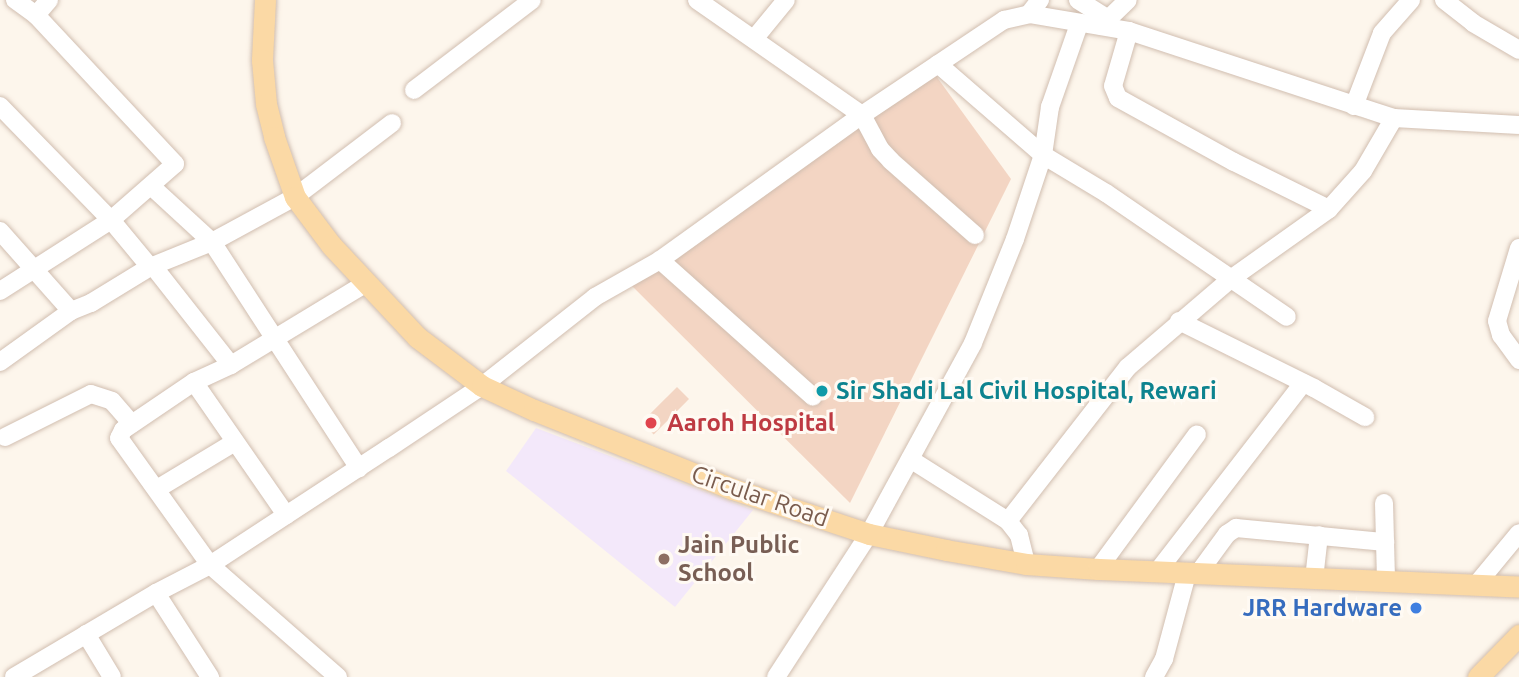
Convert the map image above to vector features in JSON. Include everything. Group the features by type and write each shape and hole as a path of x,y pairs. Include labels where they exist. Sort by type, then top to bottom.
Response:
{"main road":[{"name":"Circular Road","path":"265,0 262,60 266,104 274,137 295,197 324,237 417,337 482,386 534,410 733,489 869,534 1026,564 1192,575 1519,587"},
{"path":"1478,677 1519,635"}],"street":[{"path":"0,291 111,220 172,169 173,159 36,15 15,0"},
{"path":"36,15 49,0"},
{"path":"414,90 532,0"},
{"path":"697,0 862,115 880,149 891,161 975,235"},
{"path":"754,39 786,0"},
{"path":"1079,0 1104,23"},
{"path":"1104,23 1128,0"},
{"path":"1354,106 1382,33 1411,0"},
{"path":"1444,0 1473,23 1519,50"},
{"path":"15,677 156,593 211,565 359,468 482,386 595,297 660,260 989,27 1033,5 1079,24 1104,23 1394,118 1519,125"},
{"path":"776,677 869,534 973,343 1015,239 1043,155 1050,107 1079,24"},
{"path":"1129,32 1113,86 1118,98 1234,162 1329,209"},
{"path":"938,64 1043,155 1287,317"},
{"path":"0,106 111,220 231,365"},
{"path":"1008,521 1120,376 1179,321 1232,278 1329,209 1363,171 1394,118"},
{"path":"0,362 71,311 91,303 152,267 212,242 295,197 392,123"},
{"path":"151,187 212,242 359,468"},
{"path":"0,231 33,272 71,311"},
{"path":"1519,248 1497,321 1501,335 1519,360"},
{"path":"660,260 813,397"},
{"path":"338,677 211,565 120,442 120,434 194,382 231,365 365,284"},
{"path":"1179,321 1364,417"},
{"path":"194,382 286,515"},
{"path":"1157,572 1303,383"},
{"path":"5,437 91,394 106,396 132,424"},
{"path":"1098,569 1197,434"},
{"path":"157,489 235,442"},
{"path":"910,459 1008,521 1019,535 1026,564"},
{"path":"1384,503 1386,581"},
{"path":"1154,677 1164,659 1192,575 1231,530 1385,542"},
{"path":"1476,584 1519,533"},
{"path":"1314,579 1319,536"},
{"path":"156,593 210,677"},
{"path":"86,634 112,677"}],"shaded area":[{"name":"Jain Public School","path":"536,428 753,510 675,607 506,471"}],"building":[{"name":"Sir Shadi Lal Civil Hospital, Rewari","path":"931,69 1011,179 850,503 625,279"},
{"path":"677,387 689,399 654,434 642,422"}],"place":[{"name":"Sir Shadi Lal Civil Hospital, Rewari","path":"822,391"},
{"name":"Aaroh Hospital","path":"651,423"},
{"name":"Jain Public School","path":"664,559"},
{"name":"JRR Hardware","path":"1416,608"}]}
